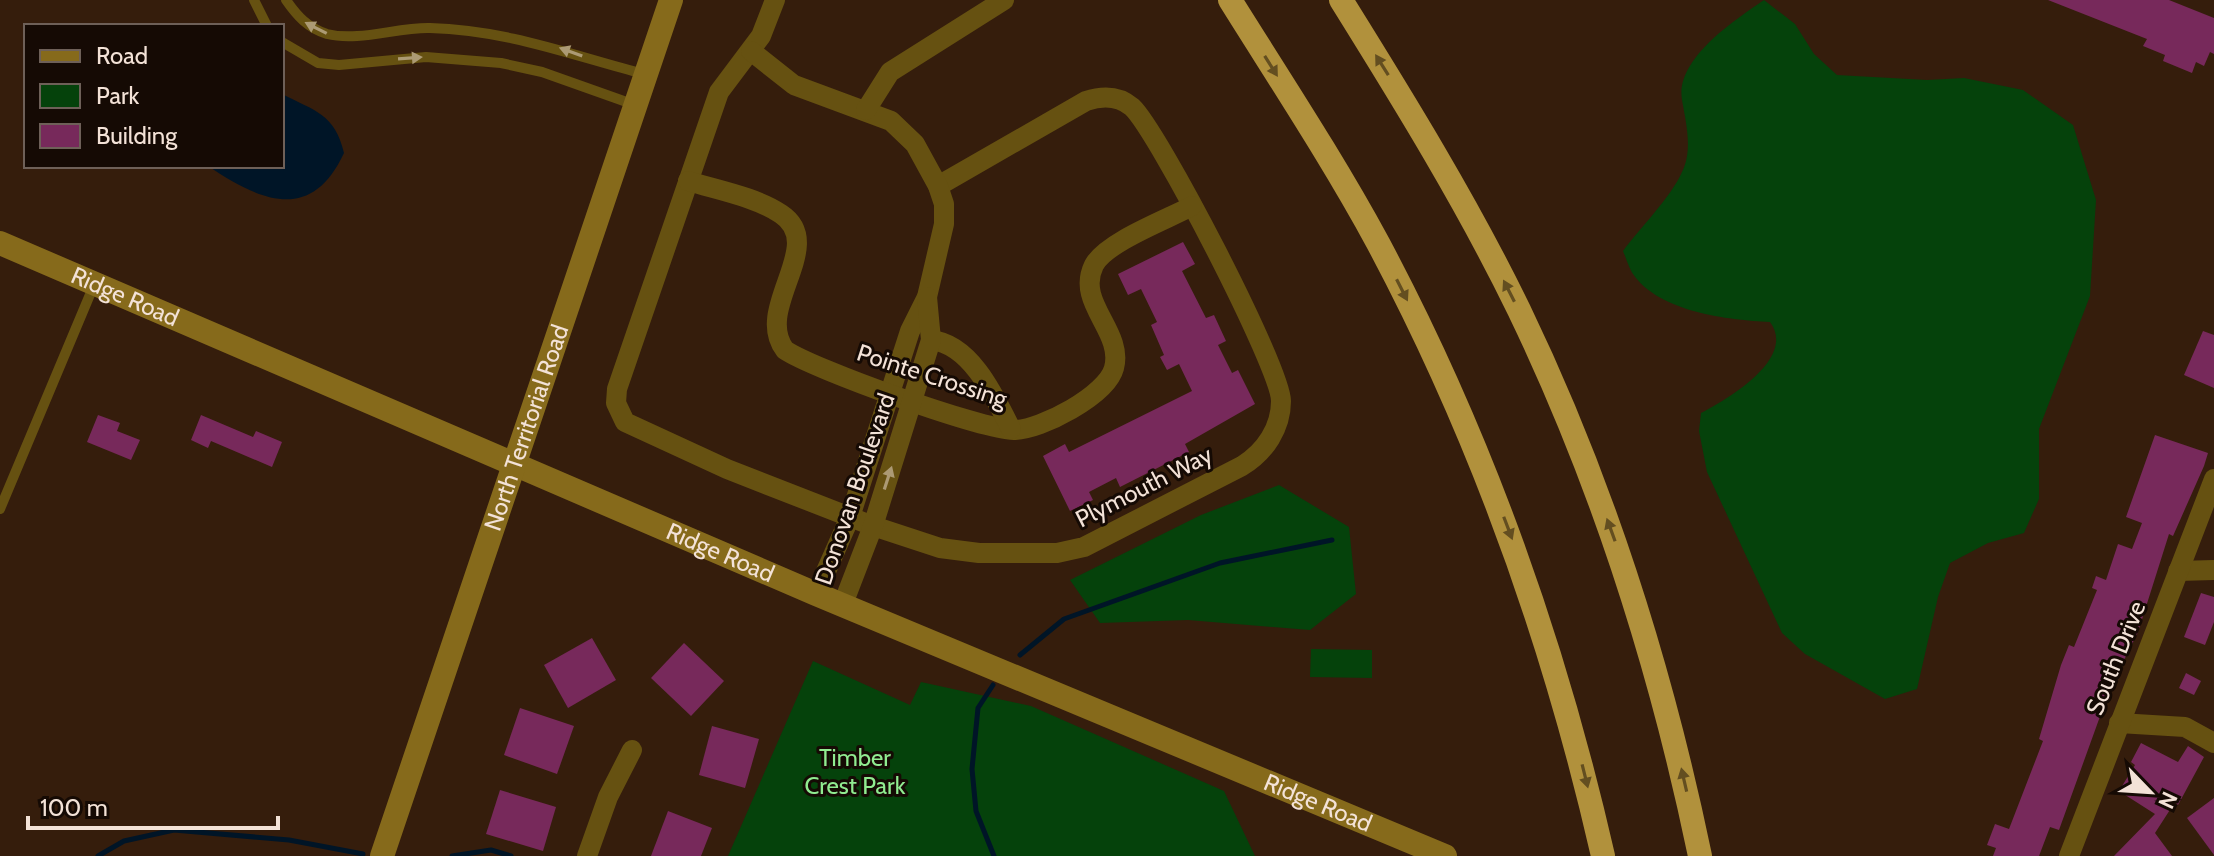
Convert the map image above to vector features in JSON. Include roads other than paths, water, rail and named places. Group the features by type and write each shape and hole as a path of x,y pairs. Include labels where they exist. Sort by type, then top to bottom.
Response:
{"highway":[{"path":"1230,0 1376,241 1453,395 1513,540 1540,620 1581,761 1603,856"},
{"path":"1341,0 1426,136 1494,260 1555,388 1611,532 1643,629 1683,775 1700,856"}],"street":[{"name":"North Territorial Road","path":"382,856 671,0"},
{"name":"Plymouth Way","path":"775,0 751,51 719,92 617,389 620,414 635,429 873,526 940,548 979,553 1069,552 1242,466 1260,453 1279,419 1281,397 1278,379 1192,206 1133,108 1108,97 1086,101 938,186"},
{"path":"866,110 890,72 1004,0"},
{"name":"Donovan Boulevard","path":"751,51 794,85 866,110 891,121 907,134 938,186 944,224 927,297 910,331 850,517 816,594"},
{"name":"Pointe Crossing","path":"688,181 773,210 788,220 795,231 796,255 775,319 775,331 785,350 913,401 1011,429 1040,424 1102,389 1113,372 1116,360 1113,342 1090,294 1094,265 1106,251 1192,206"},
{"name":"Ridge Road","path":"0,243 816,594 1445,856"},
{"name":"Donovan Boulevard","path":"843,604 873,526 931,340 927,297"},
{"path":"931,340 945,342 958,349 997,399 1011,429"},
{"name":"South Drive","path":"2075,853 2119,723 2214,479"},
{"path":"2178,571 2214,570"},
{"path":"2119,723 2185,727 2214,743"},
{"path":"587,856 608,797 632,750"}],"lane":[{"path":"254,0 266,24"},
{"path":"286,0 297,16 326,33 342,36 429,28 493,33 556,46 646,75"},
{"path":"284,43 318,63 339,65 426,57 501,63 542,72 636,105"},
{"path":"0,509 95,283"}],"water":[{"path":"284,95 322,115 335,130 344,153 331,175 316,190 300,198 265,196 211,168 284,168"}],"waterway":[{"path":"1020,655 1064,619 1220,563 1332,540"},
{"path":"993,685 978,708 972,769 976,811 994,856"},
{"path":"98,856 124,841 174,830 289,840 363,854"},
{"path":"452,856 491,850 511,856"}],"park label":[{"name":"Timber Crest Park","path":"855,772"}]}
